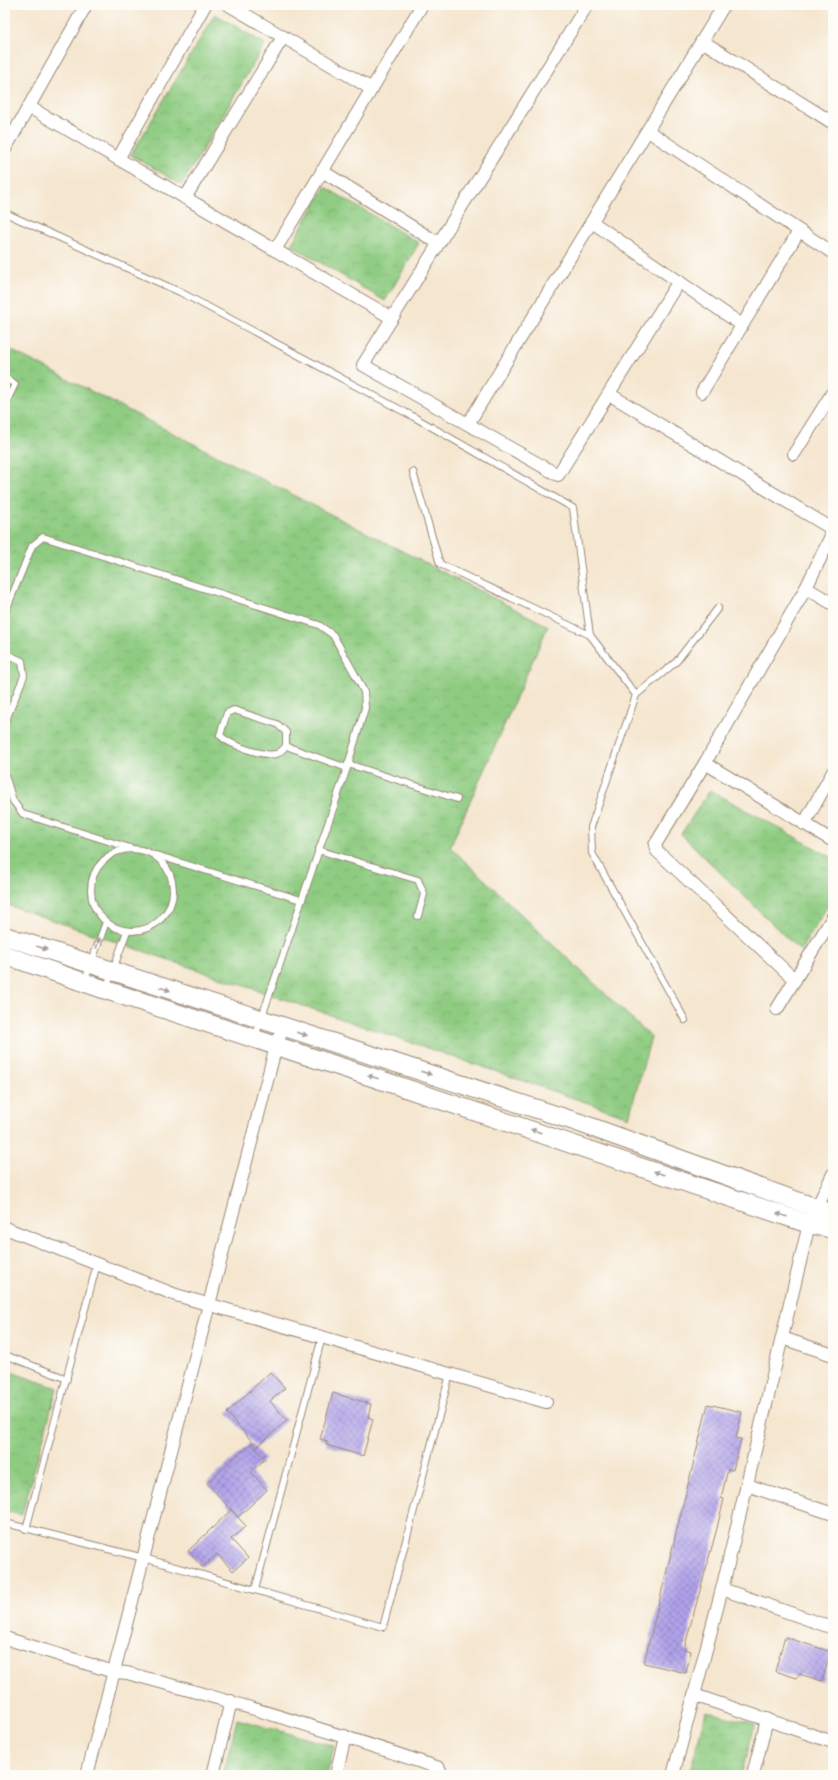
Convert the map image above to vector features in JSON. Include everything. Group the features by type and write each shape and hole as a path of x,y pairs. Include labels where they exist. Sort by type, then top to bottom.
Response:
{"main road":[{"path":"5,936 283,1028 577,1122 819,1216 833,1229"},
{"path":"5,955 254,1040 819,1216"}],"street":[{"path":"5,149 86,5"},
{"path":"118,159 205,5"},
{"path":"229,5 372,88"},
{"path":"275,250 422,5"},
{"path":"587,5 363,365 558,475 679,281"},
{"path":"468,424 724,5"},
{"path":"185,198 283,37"},
{"path":"702,42 833,123"},
{"path":"29,107 392,318"},
{"path":"648,131 833,253"},
{"path":"322,171 438,244"},
{"path":"592,222 742,324"},
{"path":"702,392 799,231"},
{"path":"794,454 833,392"},
{"path":"609,394 829,527 832,536 806,588 705,763 656,841 655,848 795,980"},
{"path":"806,588 833,604"},
{"path":"705,763 833,841"},
{"path":"804,824 833,772"},
{"path":"777,1009 833,917"},
{"path":"87,1775 276,1046 283,1028"},
{"path":"673,1775 722,1589 782,1338 833,1174"},
{"path":"5,1228 176,1295 546,1402"},
{"path":"782,1338 833,1355"},
{"path":"747,1485 833,1514"},
{"path":"722,1589 833,1628"},
{"path":"5,1638 114,1672 127,1673 231,1701 345,1736 439,1768 442,1775"},
{"path":"694,1695 833,1742"},
{"path":"213,1775 231,1701"},
{"path":"753,1775 767,1720"},
{"path":"336,1775 345,1736"}],"lane":[{"path":"5,213 180,292 414,417 573,508 590,635"},
{"path":"5,378 15,384 5,405"},
{"path":"413,472 440,564 590,635 636,695"},
{"path":"5,613 32,546 43,537 319,625 333,635 364,692 365,708 347,766 254,1040"},
{"path":"685,1020 592,853 591,827 636,695 676,662 718,608"},
{"path":"5,653 22,661 24,676 5,722"},
{"path":"234,710 277,724 286,732 286,746 277,754 266,754 225,741 220,735 227,712 234,710"},
{"path":"286,746 457,799"},
{"path":"5,775 13,801 23,814 301,900"},
{"path":"133,849 119,851 107,858 97,868 92,881 91,894 94,907 106,922 112,926 127,931 137,931 149,928 160,920 168,910 172,898 172,884 168,871 159,860 147,852"},
{"path":"318,850 418,880 424,894 418,916"},
{"path":"84,982 106,922"},
{"path":"106,990 127,931"},
{"path":"26,1529 97,1264"},
{"path":"255,1590 322,1337"},
{"path":"5,1356 67,1379"},
{"path":"5,1523 144,1558 383,1627 450,1374"}],"green space":[{"path":"215,14 265,44 182,185 131,155"},
{"path":"325,187 419,243 385,301 291,245"},
{"path":"5,347 548,626 450,847 651,1037 629,1117 5,904"},
{"path":"710,790 833,858 833,897 800,951 681,834"},
{"path":"5,1370 57,1388 22,1515 5,1511"},
{"path":"706,1711 755,1724 741,1775 689,1775"},
{"path":"237,1719 334,1746 327,1775 223,1775"}],"building":[{"path":"270,1372 285,1388 270,1401 287,1420 257,1447 227,1413"},
{"path":"333,1393 371,1404 368,1417 373,1419 363,1456 326,1445 327,1441 320,1439"},
{"path":"708,1404 742,1412 736,1438 741,1439 733,1470 728,1469 721,1498 724,1499 716,1532 684,1649 691,1651 686,1673 644,1663"},
{"path":"251,1443 265,1459 251,1472 267,1490 238,1517 207,1483"},
{"path":"231,1510 246,1526 231,1539 248,1558 233,1571 217,1554 202,1567 188,1551"},
{"path":"785,1637 831,1652 822,1681 799,1674 797,1678 775,1671"}]}
